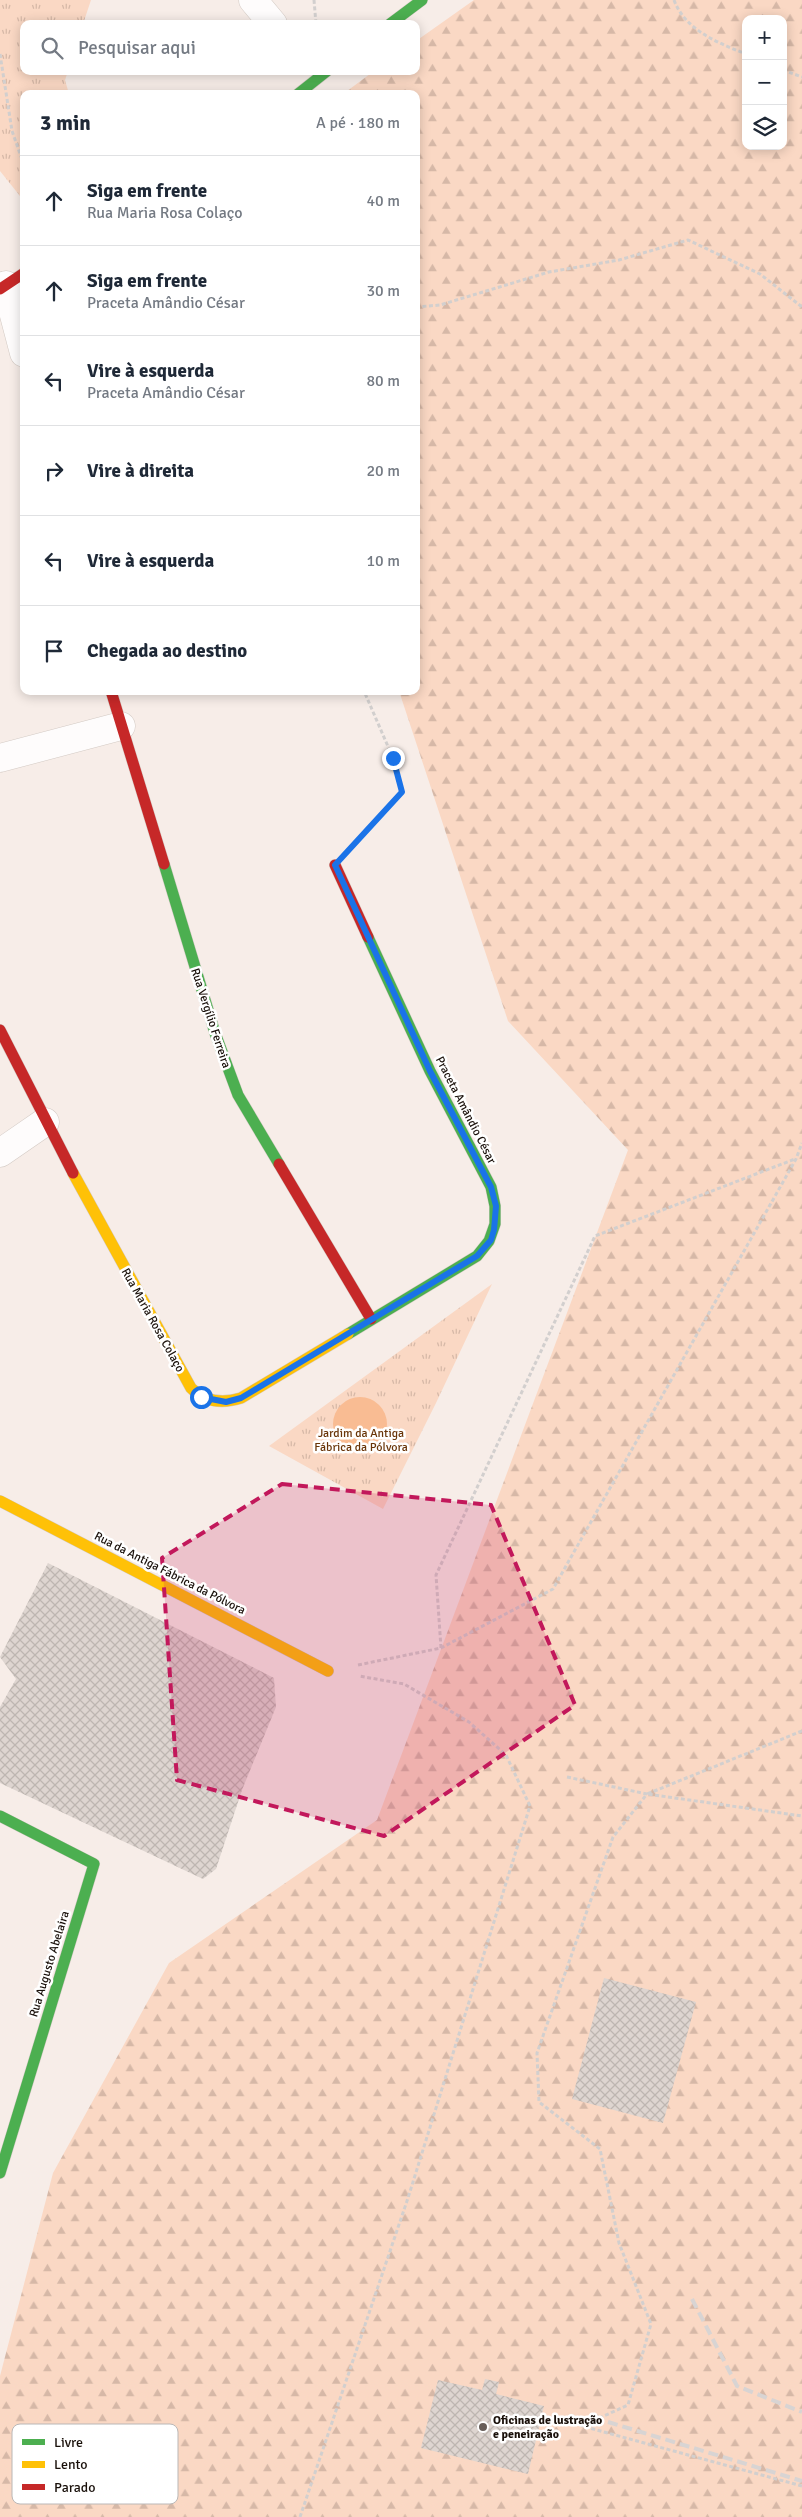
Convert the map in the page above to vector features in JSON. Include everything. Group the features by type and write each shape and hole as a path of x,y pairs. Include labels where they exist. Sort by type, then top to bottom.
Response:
{"street":[{"path":"253,0 270,20"},
{"path":"395,20 422,0"},
{"path":"302,90 319,75"},
{"path":"10,282 20,333"},
{"name":"Rua Vergílio Ferreira","path":"112,695 215,1033 233,1084 371,1319"},
{"path":"0,758 121,726"},
{"name":"Praceta Amândio César","path":"335,865 430,1071 491,1187 496,1206 496,1217 491,1240 477,1256 371,1319"},
{"name":"Rua Maria Rosa Colaço","path":"0,1030 45,1122 191,1388 201,1397 226,1402 241,1398 371,1319"},
{"path":"0,1153 45,1122"},
{"name":"Rua da Antiga Fábrica da Pólvora","path":"0,1501 328,1670"},
{"name":"Rua Augusto Abelaira","path":"0,1816 94,1864 0,2173"}],"path":[{"path":"314,0 316,20"},
{"path":"674,0 679,12 710,40 742,52"},
{"path":"0,54 12,131 20,154"},
{"path":"787,71 802,77"},
{"path":"420,307 440,305 549,272 619,260 688,240 760,274 802,307"},
{"path":"335,865 402,792 393,758 366,695"},
{"path":"328,1670 441,1648 552,1589 796,1159 802,1143"},
{"path":"441,1648 436,1575 595,1236 796,1159"},
{"path":"300,2517 411,2188 530,1806 506,1755 468,1722 404,1684 328,1670"},
{"path":"802,1731 647,1794 614,1836 538,2052 539,2102 600,2149 619,2243 651,2324 628,2405 582,2426 802,2486"},
{"path":"567,1777 647,1794 802,1816"}],"highlighted area":[{"path":"282,1484 491,1505 575,1705 384,1836 177,1780 162,1558"}],"green space":[{"path":"0,0 91,0 84,20 20,20 20,75 67,75 65,80 68,90 20,90 20,196 0,171"},
{"path":"474,0 802,0 802,2517 0,2517 0,2376 53,2173 169,1963 377,1820 628,1150 508,1021 400,695 420,695 420,90 348,90 369,75 420,75 420,38"},
{"name":"Jardim da Antiga Fábrica da Pólvora","path":"492,1284 383,1509 269,1446"}],"shaded area":[{"path":"360,1397 370,1399 379,1405 385,1414 387,1424 385,1434 379,1443 370,1449 360,1451 350,1449 341,1443 335,1434 333,1424 335,1414 341,1405 350,1399"}],"building":[{"path":"48,1563 274,1678 276,1707 242,1790 216,1869 203,1879 0,1783 0,1707 16,1679 0,1657"},
{"path":"604,1978 696,2002 663,2123 572,2099"},
{"name":"Oficinas de lustração e peneiração","path":"485,2379 499,2382 496,2394 544,2406 528,2474 421,2448 438,2380 482,2390"}],"railway":[{"path":"692,2299 737,2386 802,2412"},
{"path":"608,2422 802,2481"}],"traffic: fast":[{"path":"395,20 422,0"},
{"path":"303,90 322,75"},
{"path":"164,864 215,1033 238,1095 279,1164"},
{"path":"348,1334 477,1256 489,1241 495,1224 495,1206 491,1187 430,1071 368,937"},
{"path":"0,1816 94,1864 0,2173"}],"traffic: slow":[{"path":"73,1173 191,1388 196,1393 208,1399 221,1401 241,1398 348,1334"},
{"path":"0,1501 328,1671"}],"traffic: jam":[{"path":"0,289 20,276"},
{"path":"112,695 164,864"},
{"path":"335,865 368,937"},
{"path":"0,1030 73,1173"},
{"path":"279,1164 371,1319"}],"place":[{"name":"Oficinas de lustração e peneiração","path":"483,2427"}],"route":[{"path":"201,1397 216,1402 234,1401 241,1398 477,1256 491,1240 496,1217 496,1206 491,1187 430,1071 335,865 402,792 393,758"}]}
